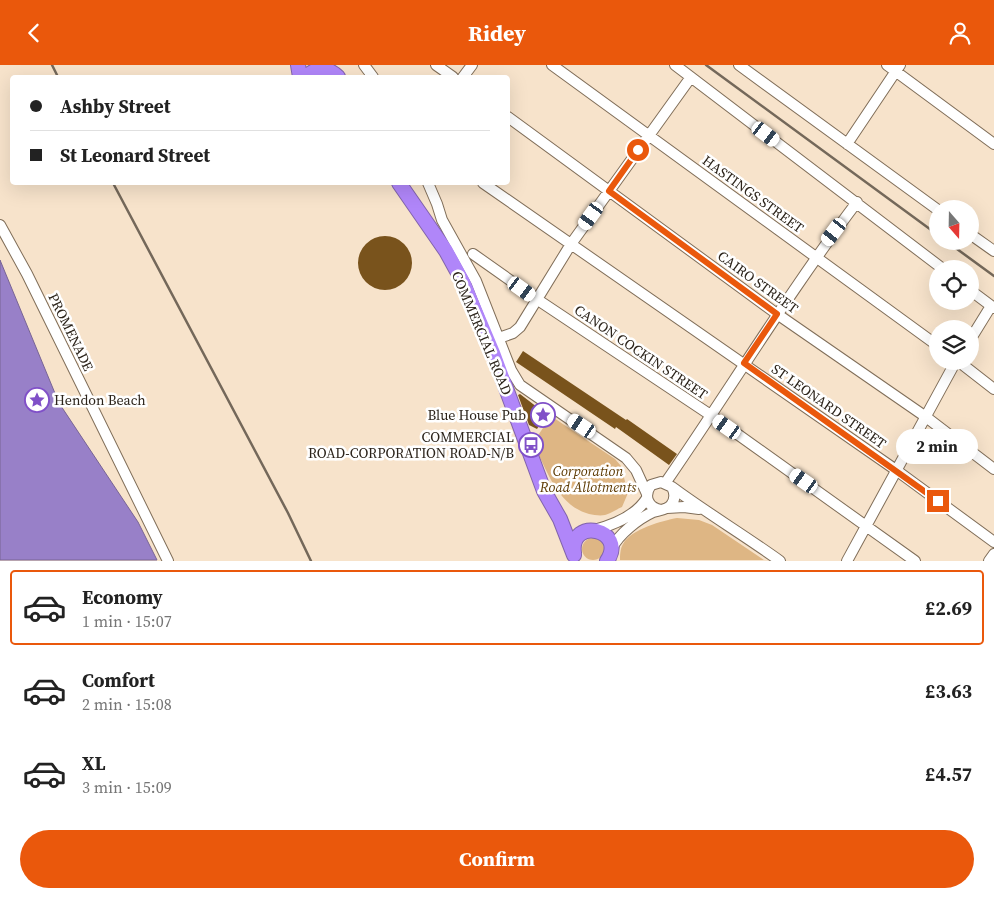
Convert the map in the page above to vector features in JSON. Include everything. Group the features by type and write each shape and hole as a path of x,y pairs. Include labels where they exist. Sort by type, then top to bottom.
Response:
{"highway":[{"path":"313,65 333,74"},
{"path":"309,75 315,71 333,74"},
{"name":"COMMERCIAL ROAD","path":"400,185 446,251 463,282 494,353 544,491 560,519 576,558"},
{"path":"560,519 578,528 605,535 610,542 609,557"},
{"path":"576,558 573,548 575,541 579,535 590,530"}],"street":[{"path":"436,65 450,75"},
{"name":"HASTINGS STREET","path":"552,65 929,340"},
{"path":"675,65 931,260"},
{"path":"739,65 929,203"},
{"path":"887,65 898,68 994,144"},
{"path":"847,144 898,68"},
{"path":"499,338 513,333 520,327 571,244 691,77"},
{"name":"CAIRO STREET","path":"510,118 777,314 926,417 994,469"},
{"name":"COMMERCIAL ROAD","path":"429,185 442,220 476,281 514,377 520,385 626,458 636,470"},
{"name":"ST LEONARD STREET","path":"486,185 744,363 994,542"},
{"path":"590,530 609,526 628,516 644,504 651,485 666,483 712,416 777,314 857,202"},
{"name":"PROMENADE","path":"0,225 27,273 168,561"},
{"path":"979,240 994,251"},
{"name":"CANON COCKIN STREET","path":"473,254 538,300 712,416 916,561"},
{"path":"979,297 993,307 979,327"},
{"path":"847,561 952,370"},
{"path":"969,370 994,389"},
{"path":"636,470 649,478 666,483 780,561"},
{"path":"636,470 652,506 664,509"},
{"path":"664,509 673,502 675,496 666,483"},
{"path":"609,557 616,539 651,513 664,509 684,507 703,510"},
{"path":"989,561 994,554"}],"green space":[{"name":"Corporation Road Allotments","path":"551,416 615,459 621,466 628,493 622,507 605,515 589,514 569,503 561,495 548,475 533,443"},
{"name":"Corporation Road Allotments","path":"677,518 699,520 712,525 764,560 620,560 622,546 633,534 663,521"},
{"path":"593,538 601,541 604,549 601,557 593,560 585,557 582,549 585,541"}],"shaded area":[{"name":"Hendon Beach","path":"0,260 59,403 138,522 157,560 0,560"}],"building":[{"path":"380,236 390,236 404,244 410,253 412,263 410,273 404,282 390,290 380,290 370,285 363,278 358,268 358,258 363,248 370,241"},
{"path":"523,351 677,454 669,465 616,427 615,429 516,362"},
{"path":"520,394 546,414 537,429 529,425 518,395"}],"railway":[{"path":"52,65 57,75"},
{"path":"706,65 929,228"},
{"path":"114,185 288,513 311,561"},
{"path":"958,250 994,276"}],"place":[{"name":"Hendon Beach","path":"37,400"},
{"name":"Blue House Pub","path":"543,415"},
{"name":"COMMERCIAL ROAD-CORPORATION ROAD-N/B","path":"531,445"}],"route":[{"path":"638,150 609,191 777,314 744,363 938,501"}]}
